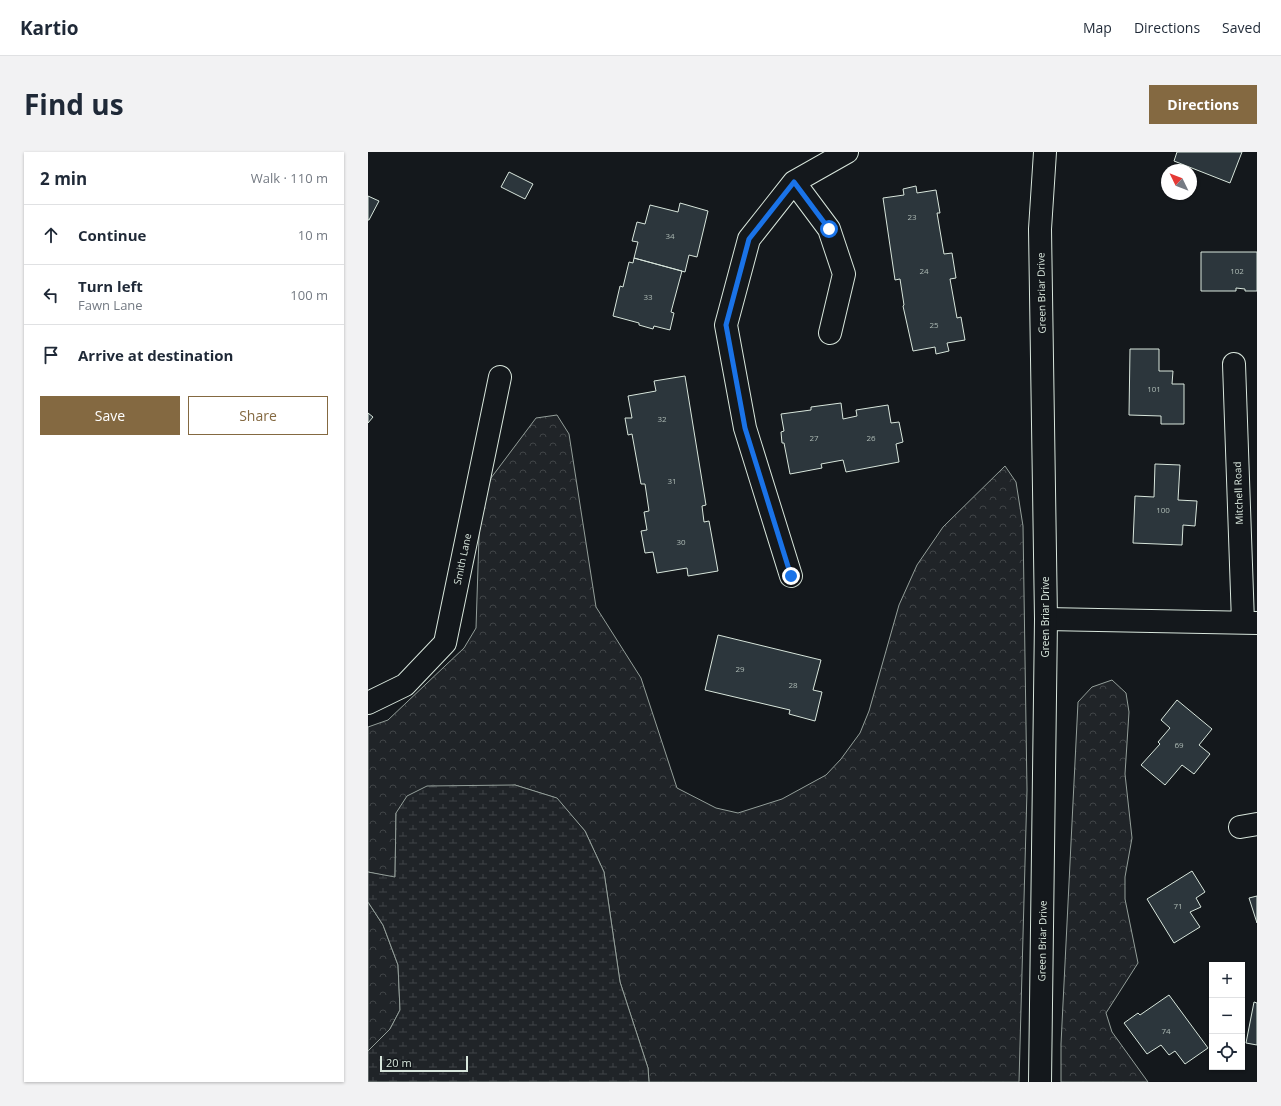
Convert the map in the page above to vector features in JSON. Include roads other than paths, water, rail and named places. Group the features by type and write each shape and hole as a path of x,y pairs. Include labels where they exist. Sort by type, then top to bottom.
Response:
{"street":[{"path":"791,576 745,428 726,325 749,239 794,182 847,152"},
{"name":"Green Briar Drive","path":"1040,1082 1046,619 1040,229 1045,152"},
{"path":"794,182 829,229 844,274 830,333"},
{"name":"Mitchell Road","path":"1046,619 1250,622 1234,364"},
{"name":"Smith Lane","path":"368,703 405,685 445,643 500,377"}]}
